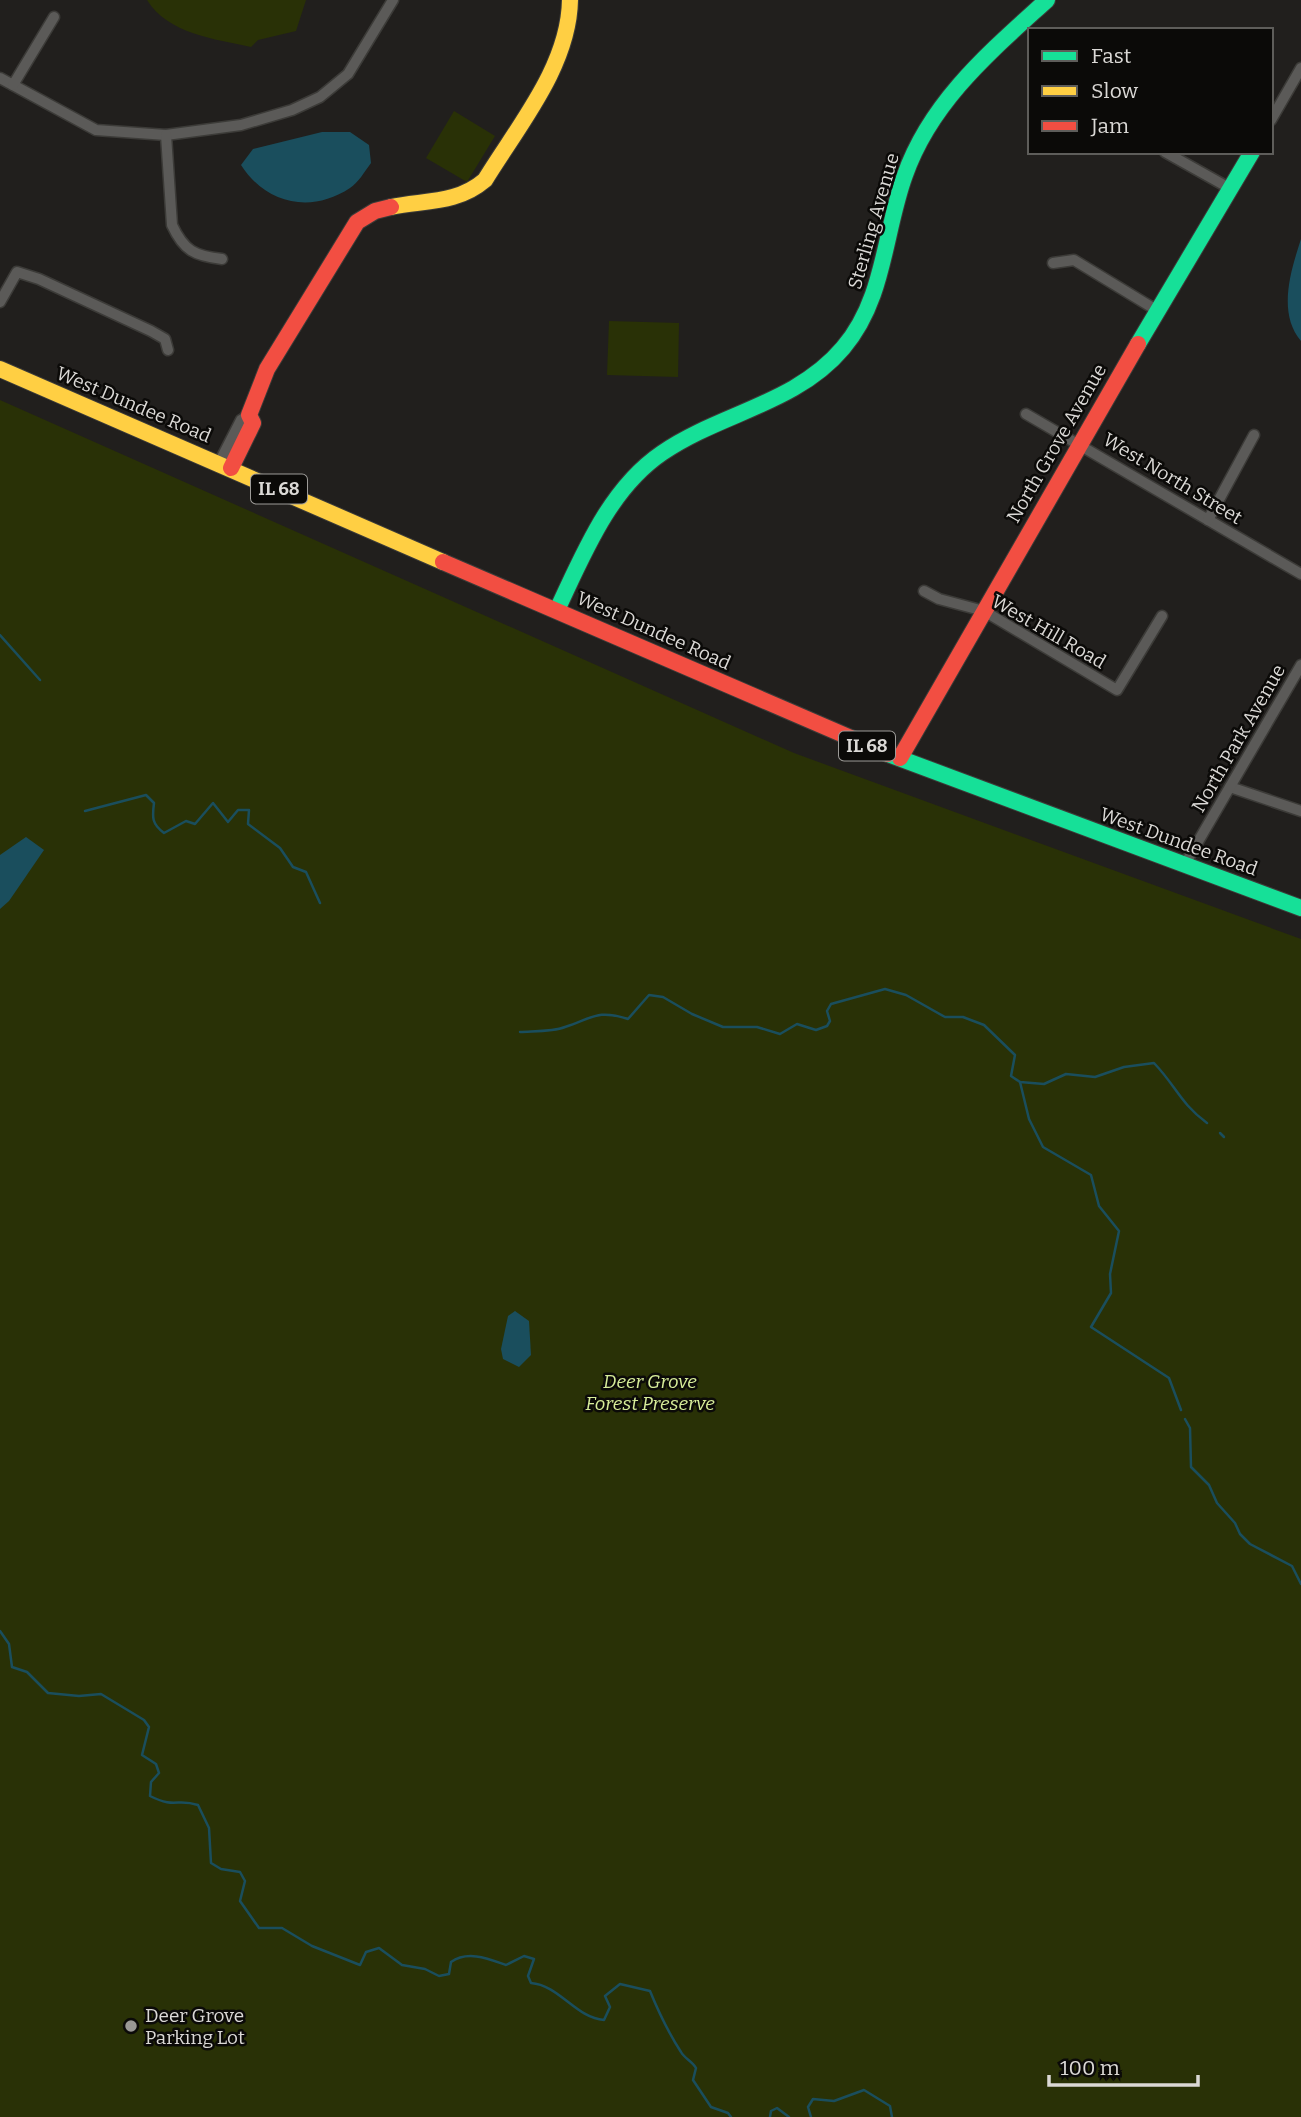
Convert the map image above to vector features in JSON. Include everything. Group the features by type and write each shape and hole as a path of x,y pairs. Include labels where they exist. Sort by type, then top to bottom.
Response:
{"street":[{"path":"0,78 96,130 166,135 241,125 292,110 320,97 348,74 393,0"},
{"path":"225,465 253,424 250,415 267,369 357,222 379,209 454,199 474,192 485,180 562,48 570,17 570,0"},
{"name":"Sterling Avenue","path":"557,610 598,527 627,487 661,454 812,378 844,347 873,299 905,174 941,104 1047,0"},
{"path":"13,85 54,17"},
{"path":"1273,117 1301,68"},
{"path":"166,135 172,225 191,253 222,259"},
{"path":"1169,154 1231,189"},
{"name":"North Grove Avenue","path":"900,758 1079,443 1251,154"},
{"path":"1053,263 1074,260 1158,311"},
{"path":"0,303 17,272 39,279 151,331 165,339 168,349"},
{"name":"West Dundee Road","path":"0,369 763,702 900,758 1301,908"},
{"name":"West North Street","path":"1026,414 1301,574"},
{"path":"1208,520 1254,435"},
{"name":"West Hill Road","path":"924,591 939,600 984,611 1117,690 1161,616"},
{"name":"North Park Avenue","path":"1185,864 1301,665"},
{"path":"1230,787 1301,811"}],"green space":[{"path":"147,0 306,0 296,31 258,40 251,47 208,38 180,28 167,21"},
{"path":"454,111 495,136 467,182 426,158"},
{"path":"609,321 679,323 678,377 607,375"},
{"name":"Deer Grove Forest Preserve","path":"0,400 794,753 1301,939 1301,2117 0,2117"}],"water":[{"path":"322,132 350,132 369,145 371,163 353,186 335,196 320,201 290,201 263,189 241,165 253,149"},
{"path":"1301,239 1301,341 1289,318 1288,291"},
{"path":"26,837 44,850 9,901 0,909 0,855"},
{"path":"515,1311 529,1321 531,1355 519,1367 503,1359 501,1349 508,1316"}],"waterway":[{"path":"0,635 40,680"},
{"path":"85,811 146,795 154,803 155,824 164,833 186,821 195,824 213,803 228,822 238,810 249,810 248,824 280,848 293,867 306,872 320,903"},
{"path":"520,1032 560,1029 602,1015 628,1019 649,995 663,997 692,1014 723,1027 757,1027 780,1034 797,1024 816,1030 827,1026 830,1021 827,1011 831,1004 885,989 906,995 945,1017 963,1017 984,1025 1015,1055 1011,1076 1020,1082 1044,1084 1066,1074 1095,1077 1124,1067 1154,1063 1190,1108 1207,1123"},
{"path":"1020,1082 1029,1119 1043,1147 1091,1175 1099,1206 1119,1231 1110,1274 1111,1293 1091,1327 1169,1378 1181,1410"},
{"path":"1220,1133 1224,1137"},
{"path":"1185,1419 1190,1428 1191,1467 1209,1485 1217,1503 1235,1523 1240,1534 1250,1544 1292,1566 1301,1584"},
{"path":"0,1631 9,1644 12,1667 27,1672 48,1693 79,1696 101,1694 144,1720 149,1727 142,1755 156,1764 159,1773 151,1782 150,1796 165,1802 198,1805 209,1828 211,1863 221,1869 240,1872 245,1881 240,1901 259,1928 282,1928 312,1946 360,1965 366,1952 379,1948 402,1965 425,1969 439,1976 449,1974 451,1962 458,1958 478,1957 506,1965 524,1956 534,1959 528,1976 531,1983 550,1989 585,2014 604,2020 610,2007 605,1996 620,1984 650,1991 676,2045 696,2068 693,2080 711,2107 728,2113 731,2117"},
{"path":"811,2117 808,2107 813,2099 834,2101 864,2090 890,2106 892,2117"},
{"path":"770,2117 771,2111 777,2108 789,2117"}],"traffic: fast":[{"path":"557,610 599,524 612,504 643,468 685,439 757,407 803,382 824,367 843,348 857,329 876,287 905,175 930,124 984,58 1047,0"},
{"path":"1138,344 1251,154"},
{"path":"888,754 1301,908"}],"traffic: slow":[{"path":"391,207 452,197 485,180 526,117 551,72 561,48 570,0"},
{"path":"0,369 443,562"}],"traffic: jam":[{"path":"231,468 253,423 249,415 267,369 357,222 375,211 391,207"},
{"path":"900,758 1138,344"},
{"path":"443,562 888,754"}],"place":[{"name":"Deer Grove Parking Lot","path":"131,2026"}]}
